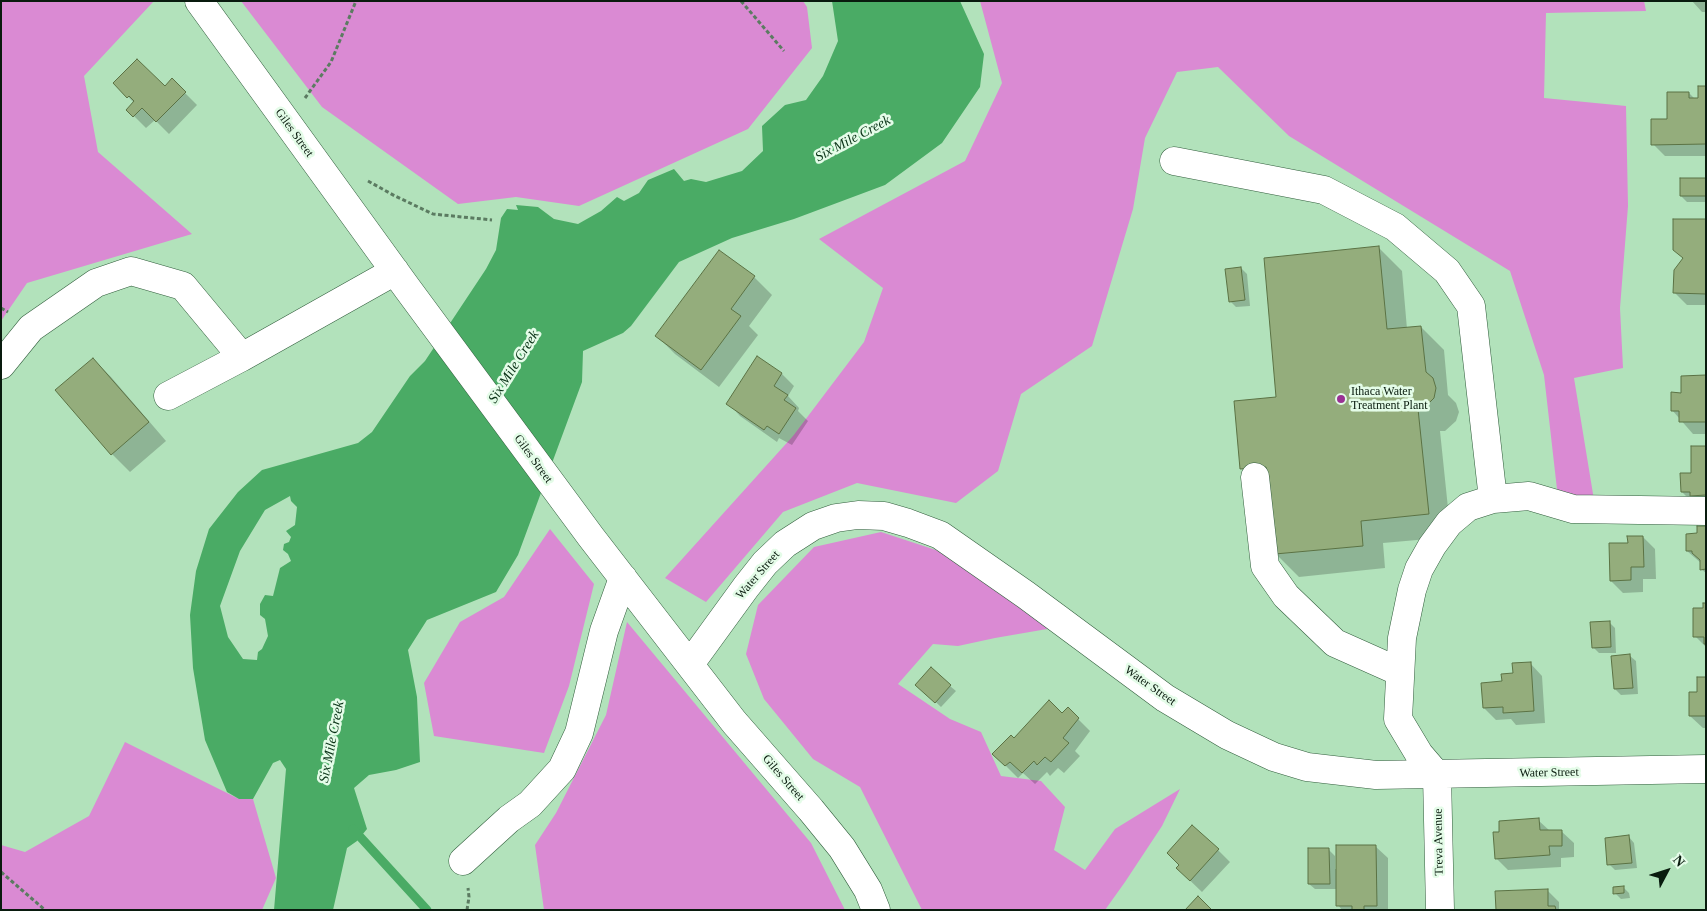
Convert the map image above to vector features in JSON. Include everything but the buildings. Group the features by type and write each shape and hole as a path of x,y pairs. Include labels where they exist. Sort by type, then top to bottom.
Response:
{"street":[{"name":"Giles Street","path":"199,1 401,280 591,537 734,722 842,848 868,890 876,910"},
{"path":"1174,161 1324,190 1395,227 1446,271 1471,306 1493,499"},
{"path":"1,365 31,328 96,283 131,270 183,286 242,357"},
{"path":"168,396 242,357 401,280"},
{"path":"1255,478 1265,566 1286,596 1336,643 1400,672"},
{"path":"1437,775 1420,754 1398,719 1400,672 1402,638 1412,590 1419,569 1432,546 1449,523 1468,507 1493,499 1529,496 1573,509 1706,511"},
{"name":"Water Street","path":"690,664 746,587 765,563 785,544 813,526 836,518 858,515 884,516 940,536 1026,595 1165,698 1227,735 1266,753 1307,766 1376,775 1706,770"},
{"path":"463,861 509,819 530,804 562,769 579,733 604,630 623,578"},
{"name":"Treva Avenue","path":"1437,775 1440,910"}],"path":[{"path":"302,103 331,62 356,1"},
{"path":"741,1 784,51"},
{"path":"363,178 433,214 492,220"},
{"path":"1,872 45,910"}],"shaded area":[{"path":"1,1 154,1 84,76 98,152 192,234 27,283 1,321"},
{"path":"241,1 803,1 807,7 812,48 748,129 579,206 516,197 458,204 322,107"},
{"path":"980,1 1644,1 1646,11 1546,13 1544,98 1626,106 1628,206 1620,308 1623,368 1574,378 1594,500 1558,498 1544,375 1510,271 1289,136 1218,67 1177,72 1145,138 1133,209 1092,346 1021,394 998,471 956,503 857,483 783,512 706,602 665,578 793,436 864,342 883,288 819,239 965,161 1002,83"},
{"path":"550,529 594,584 569,686 544,753 434,736 424,683 460,622 504,597"},
{"path":"881,532 951,555 1053,628 958,646 933,644 898,684 950,719 981,732 1001,776 1041,781 1065,807 1054,850 1085,870 1115,829 1180,789 1162,826 1105,910 922,910 860,787 813,759 764,699 746,654 758,605 814,547"},
{"path":"627,622 811,843 845,910 544,910 535,845 556,813 606,715"},
{"path":"125,742 239,799 253,799 276,878 262,910 1,910 1,845 25,852 89,816"}],"water":[{"name":"Six Mile Creek","path":"832,1 960,1 984,54 980,87 942,143 885,185 794,219 732,238 679,262 631,326 623,333 583,351 582,382 518,555 496,592 427,620 408,650 417,697 420,762 396,770 369,775 354,788 367,829 357,841 347,848 333,910 274,910 286,769 280,760 273,763 253,799 239,799 227,792 205,740 193,668 190,615 196,571 209,529 238,492 262,470 358,443 372,432 410,376 425,361 486,269 496,250 501,218 507,209 518,210 516,205 538,207 554,219 578,224 601,211 617,197 624,201 639,193 648,180 674,169 684,181 691,179 706,182 742,171 763,151 762,126 785,105 806,100 823,76 838,41","holes":["290,496 291,501 297,507 295,525 286,531 291,537 289,542 284,544 283,550 288,554 291,561 280,568 273,596 265,595 260,604 260,615 265,619 268,636 262,649 258,652 257,660 243,659 228,637 220,606 240,551 265,510"]}],"waterway":[{"path":"353,829 427,910"}],"place":[{"name":"Ithaca Water Treatment Plant","path":"1341,399"}]}
